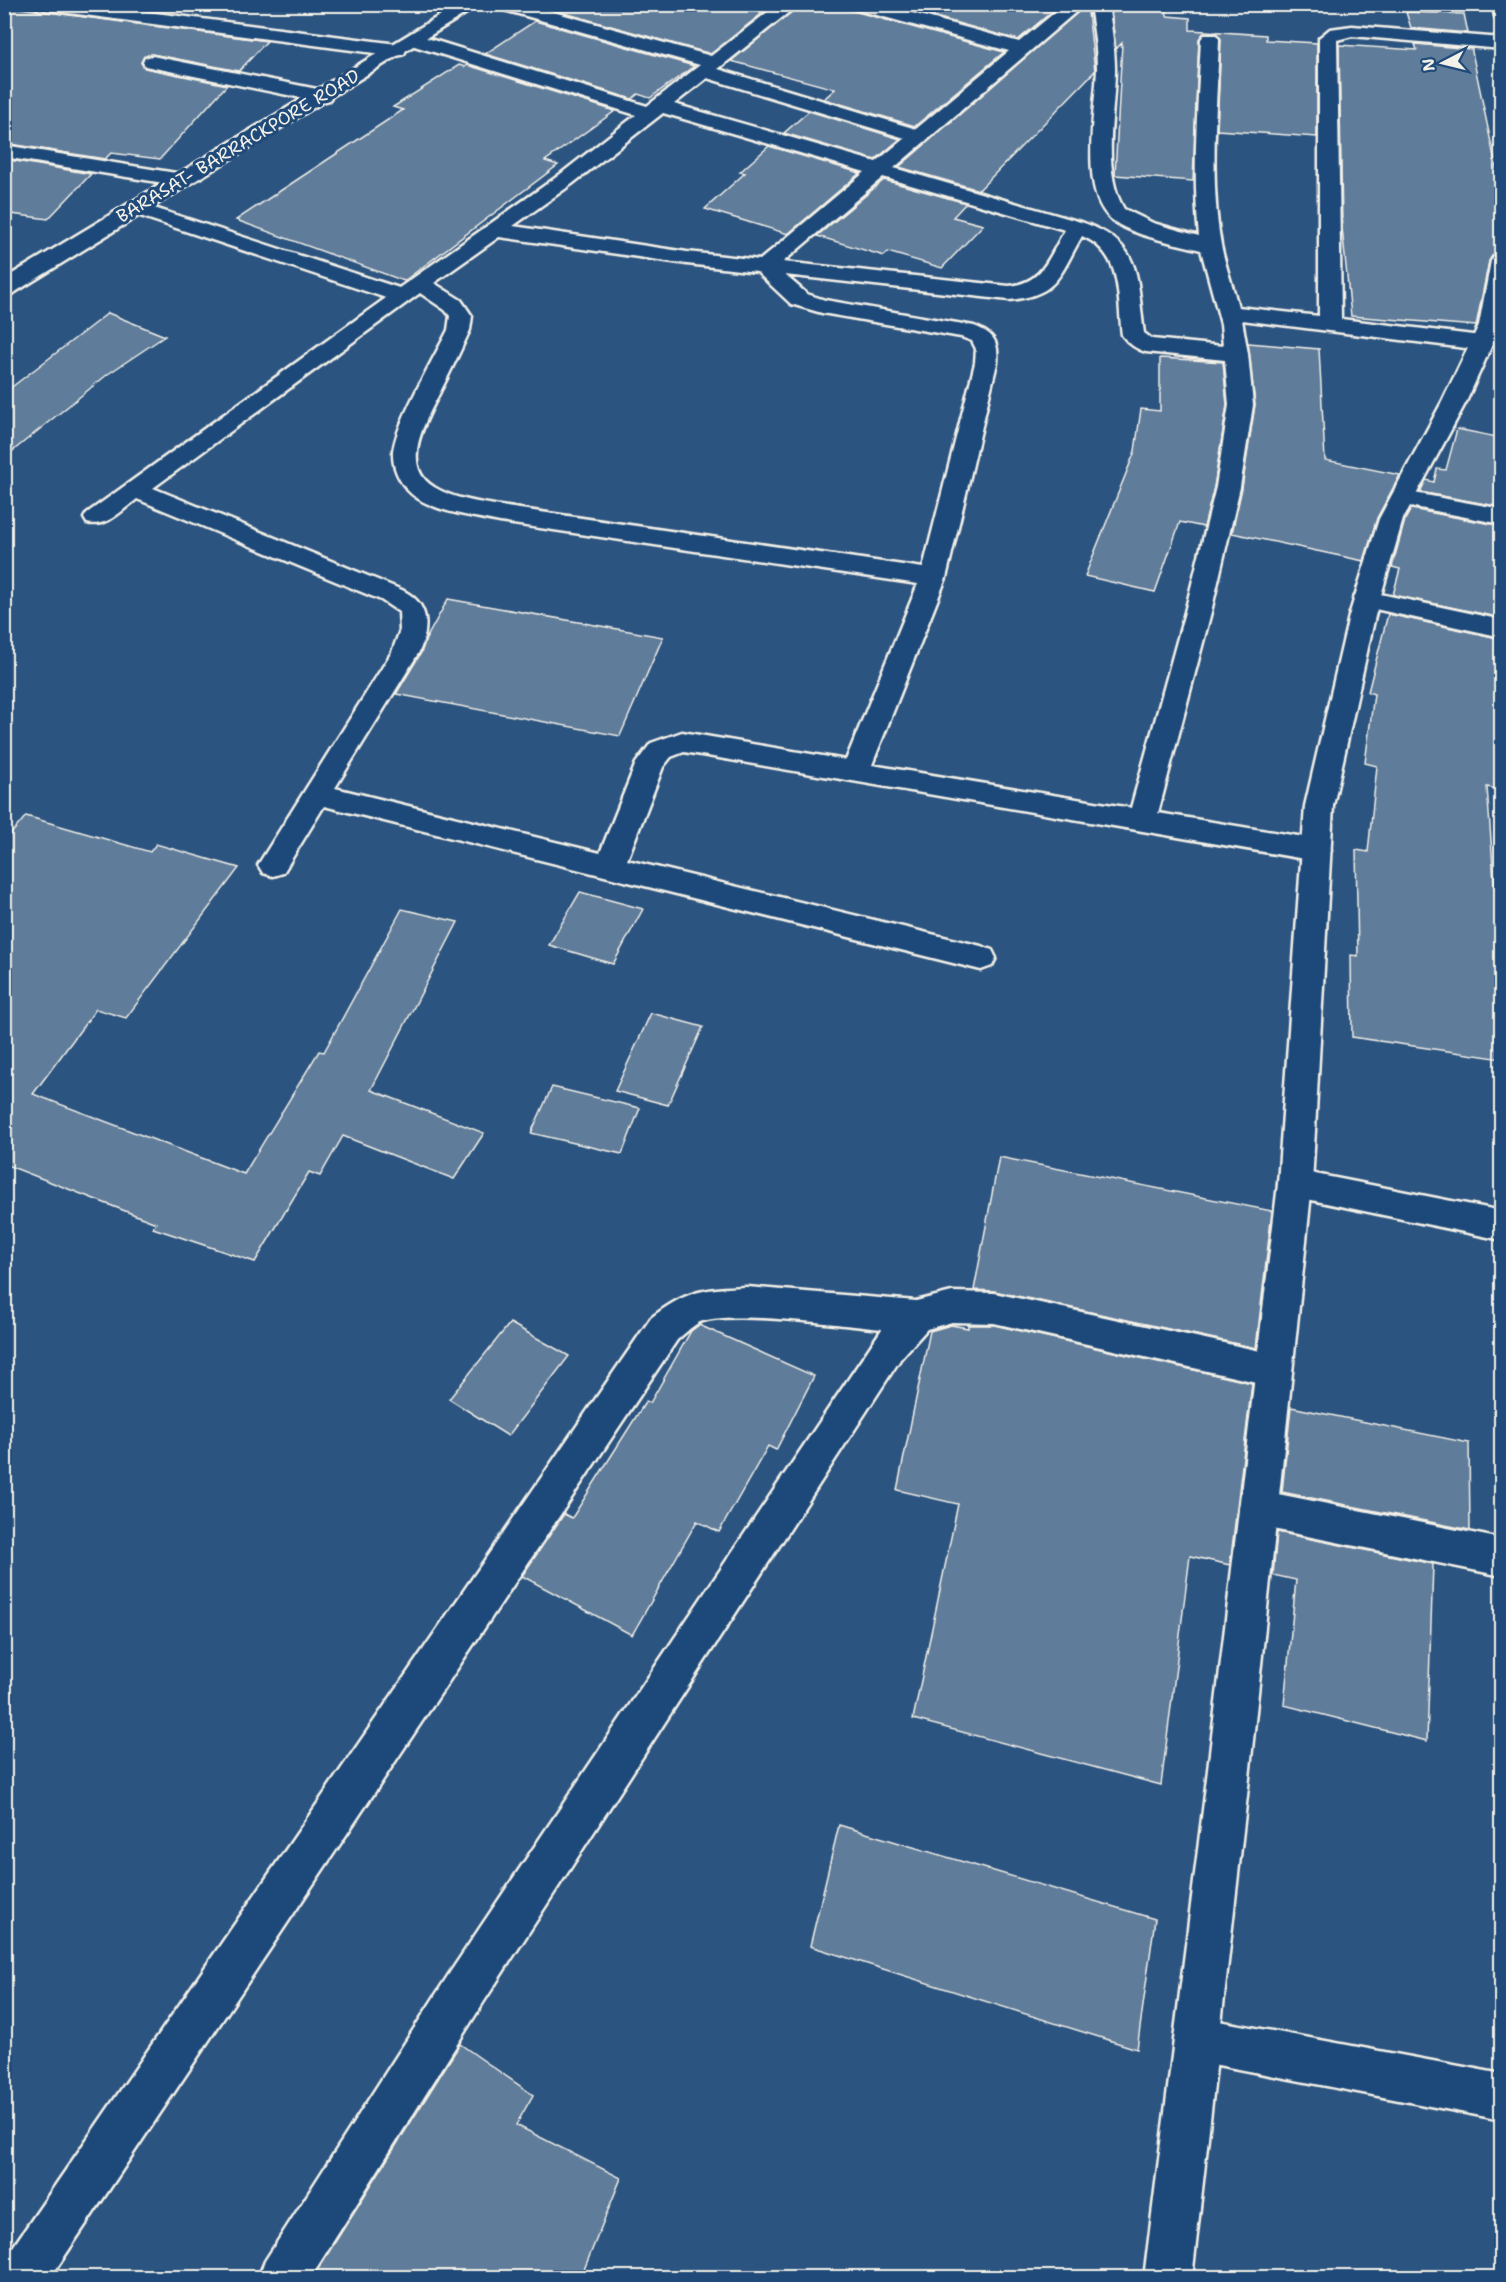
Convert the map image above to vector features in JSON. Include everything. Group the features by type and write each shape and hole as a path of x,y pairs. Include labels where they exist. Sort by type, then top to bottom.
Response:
{"street":[{"path":"39,4 397,50"},
{"name":"BARASAT- BARRACKPORE ROAD","path":"4,289 472,4"},
{"path":"503,4 709,67 919,136"},
{"path":"96,518 565,180 790,4"},
{"path":"857,4 1023,49"},
{"path":"764,267 1076,4"},
{"path":"1099,4 1106,68 1102,178 1106,198 1116,214 1141,225 1211,246"},
{"path":"1501,4 1502,16"},
{"path":"1330,324 1328,38 1336,33 1352,31 1502,44"},
{"path":"1142,820 1198,612 1228,487 1241,405 1238,354 1211,246 1207,213 1206,141 1210,39"},
{"path":"414,40 655,110 880,169 1077,227 1100,237 1114,247 1123,265 1133,335 1146,345 1238,354"},
{"path":"152,62 322,96"},
{"path":"4,151 182,180"},
{"path":"135,208 411,290 453,305 461,316 459,330 408,435 405,455 408,473 424,492 453,504 500,514 933,578"},
{"path":"495,230 627,251 985,292 1029,291 1045,281 1077,227"},
{"path":"1168,2277 1295,1184 1318,806 1366,599 1391,519 1454,402 1490,325 1502,261"},
{"path":"764,267 798,299 822,306 966,331 981,337 987,349 986,363 933,578 856,770"},
{"path":"1229,312 1481,343"},
{"path":"136,489 382,591 405,602 412,614 415,634 273,865"},
{"path":"1402,498 1502,517"},
{"path":"1366,599 1502,629"},
{"path":"610,866 650,763 661,750 682,742 1316,850"},
{"path":"317,794 981,958"},
{"path":"1295,1184 1502,1226"},
{"path":"21,2277 664,1329 687,1311 709,1304 747,1302 916,1316 952,1307 994,1308 1274,1370"},
{"path":"282,2277 467,1987 861,1387 888,1347 916,1316"},
{"path":"1258,1508 1502,1558"},
{"path":"1197,2039 1502,2097"}],"building":[{"path":"561,4 774,4 711,54 553,10"},
{"path":"801,4 846,4 850,10 1004,52 915,126 824,99 835,89 731,61"},
{"path":"889,4 1061,4 1018,40"},
{"path":"1087,4 1095,71 979,190 899,167"},
{"path":"1110,4 1166,4 1167,16 1190,18 1190,30 1266,35 1266,40 1317,43 1317,137 1217,130 1221,39 1216,33 1204,33 1199,39 1193,181 1115,175 1122,43 1116,49"},
{"path":"4,5 267,41 239,71 152,54 144,56 141,63 145,68 227,85 160,159 111,153 105,159 4,143"},
{"path":"1406,12 1464,14 1468,33 1411,28"},
{"path":"535,21 694,66 650,98 638,94 632,99 485,54"},
{"path":"1415,44 1472,49 1502,195 1502,253 1494,254 1489,261 1476,326 1351,316 1342,227 1339,45 1417,50"},
{"path":"459,65 465,67 467,65 615,111 545,161 558,165 404,281 236,220 403,110 393,107"},
{"path":"809,111 900,139 875,160 784,133"},
{"path":"769,146 860,173 788,234 705,209 745,173 740,172"},
{"path":"4,159 91,174 48,219 4,213"},
{"path":"884,180 966,203 953,217 983,225 942,268 888,252 884,256 817,236"},
{"path":"108,313 165,336 108,374 4,458 4,393"},
{"path":"1248,343 1319,349 1325,460 1400,475 1377,518 1364,561 1232,533 1242,488 1255,405"},
{"path":"1160,358 1223,362 1227,405 1214,487 1204,527 1180,522 1155,592 1085,576 1135,451 1141,409 1160,411"},
{"path":"1457,429 1502,438 1502,507 1420,492 1426,480 1434,482 1437,469 1446,470"},
{"path":"1411,509 1502,526 1502,618 1393,595 1400,569 1392,567 1405,520"},
{"path":"448,599 663,637 620,736 396,694 421,653"},
{"path":"1388,614 1502,639 1502,790 1487,787 1500,959 1497,959 1502,1018 1502,1059 1352,1037 1351,955 1358,956 1356,850 1368,852 1377,766 1365,763 1374,694 1368,692"},
{"path":"26,816 150,852 156,844 239,868 126,1018 96,1009 33,1094 244,1174 319,1051 324,1052 402,909 458,922 371,1090 484,1133 454,1179 343,1136 320,1176 309,1172 255,1262 153,1228 156,1223 4,1164 4,842"},
{"path":"580,892 643,909 613,964 549,945"},
{"path":"651,1013 703,1027 668,1105 615,1091"},
{"path":"552,1087 640,1108 622,1154 531,1133"},
{"path":"999,1157 1272,1211 1256,1348 994,1291 974,1290"},
{"path":"510,1323 569,1356 508,1436 449,1399"},
{"path":"699,1325 814,1376 776,1450 768,1446 719,1532 697,1521 632,1635 522,1576 564,1514 572,1518 646,1401 650,1403 691,1331"},
{"path":"951,1325 968,1328 968,1325 994,1325 1252,1383 1230,1565 1190,1556 1161,1785 913,1719 958,1504 897,1490 930,1331"},
{"path":"1291,1407 1469,1443 1470,1530 1282,1492"},
{"path":"1277,1532 1433,1564 1427,1741 1284,1705 1296,1580 1273,1575"},
{"path":"839,1825 1155,1919 1137,2049 810,1946"},
{"path":"460,2044 533,2095 516,2125 621,2178 581,2277 313,2277"}]}
